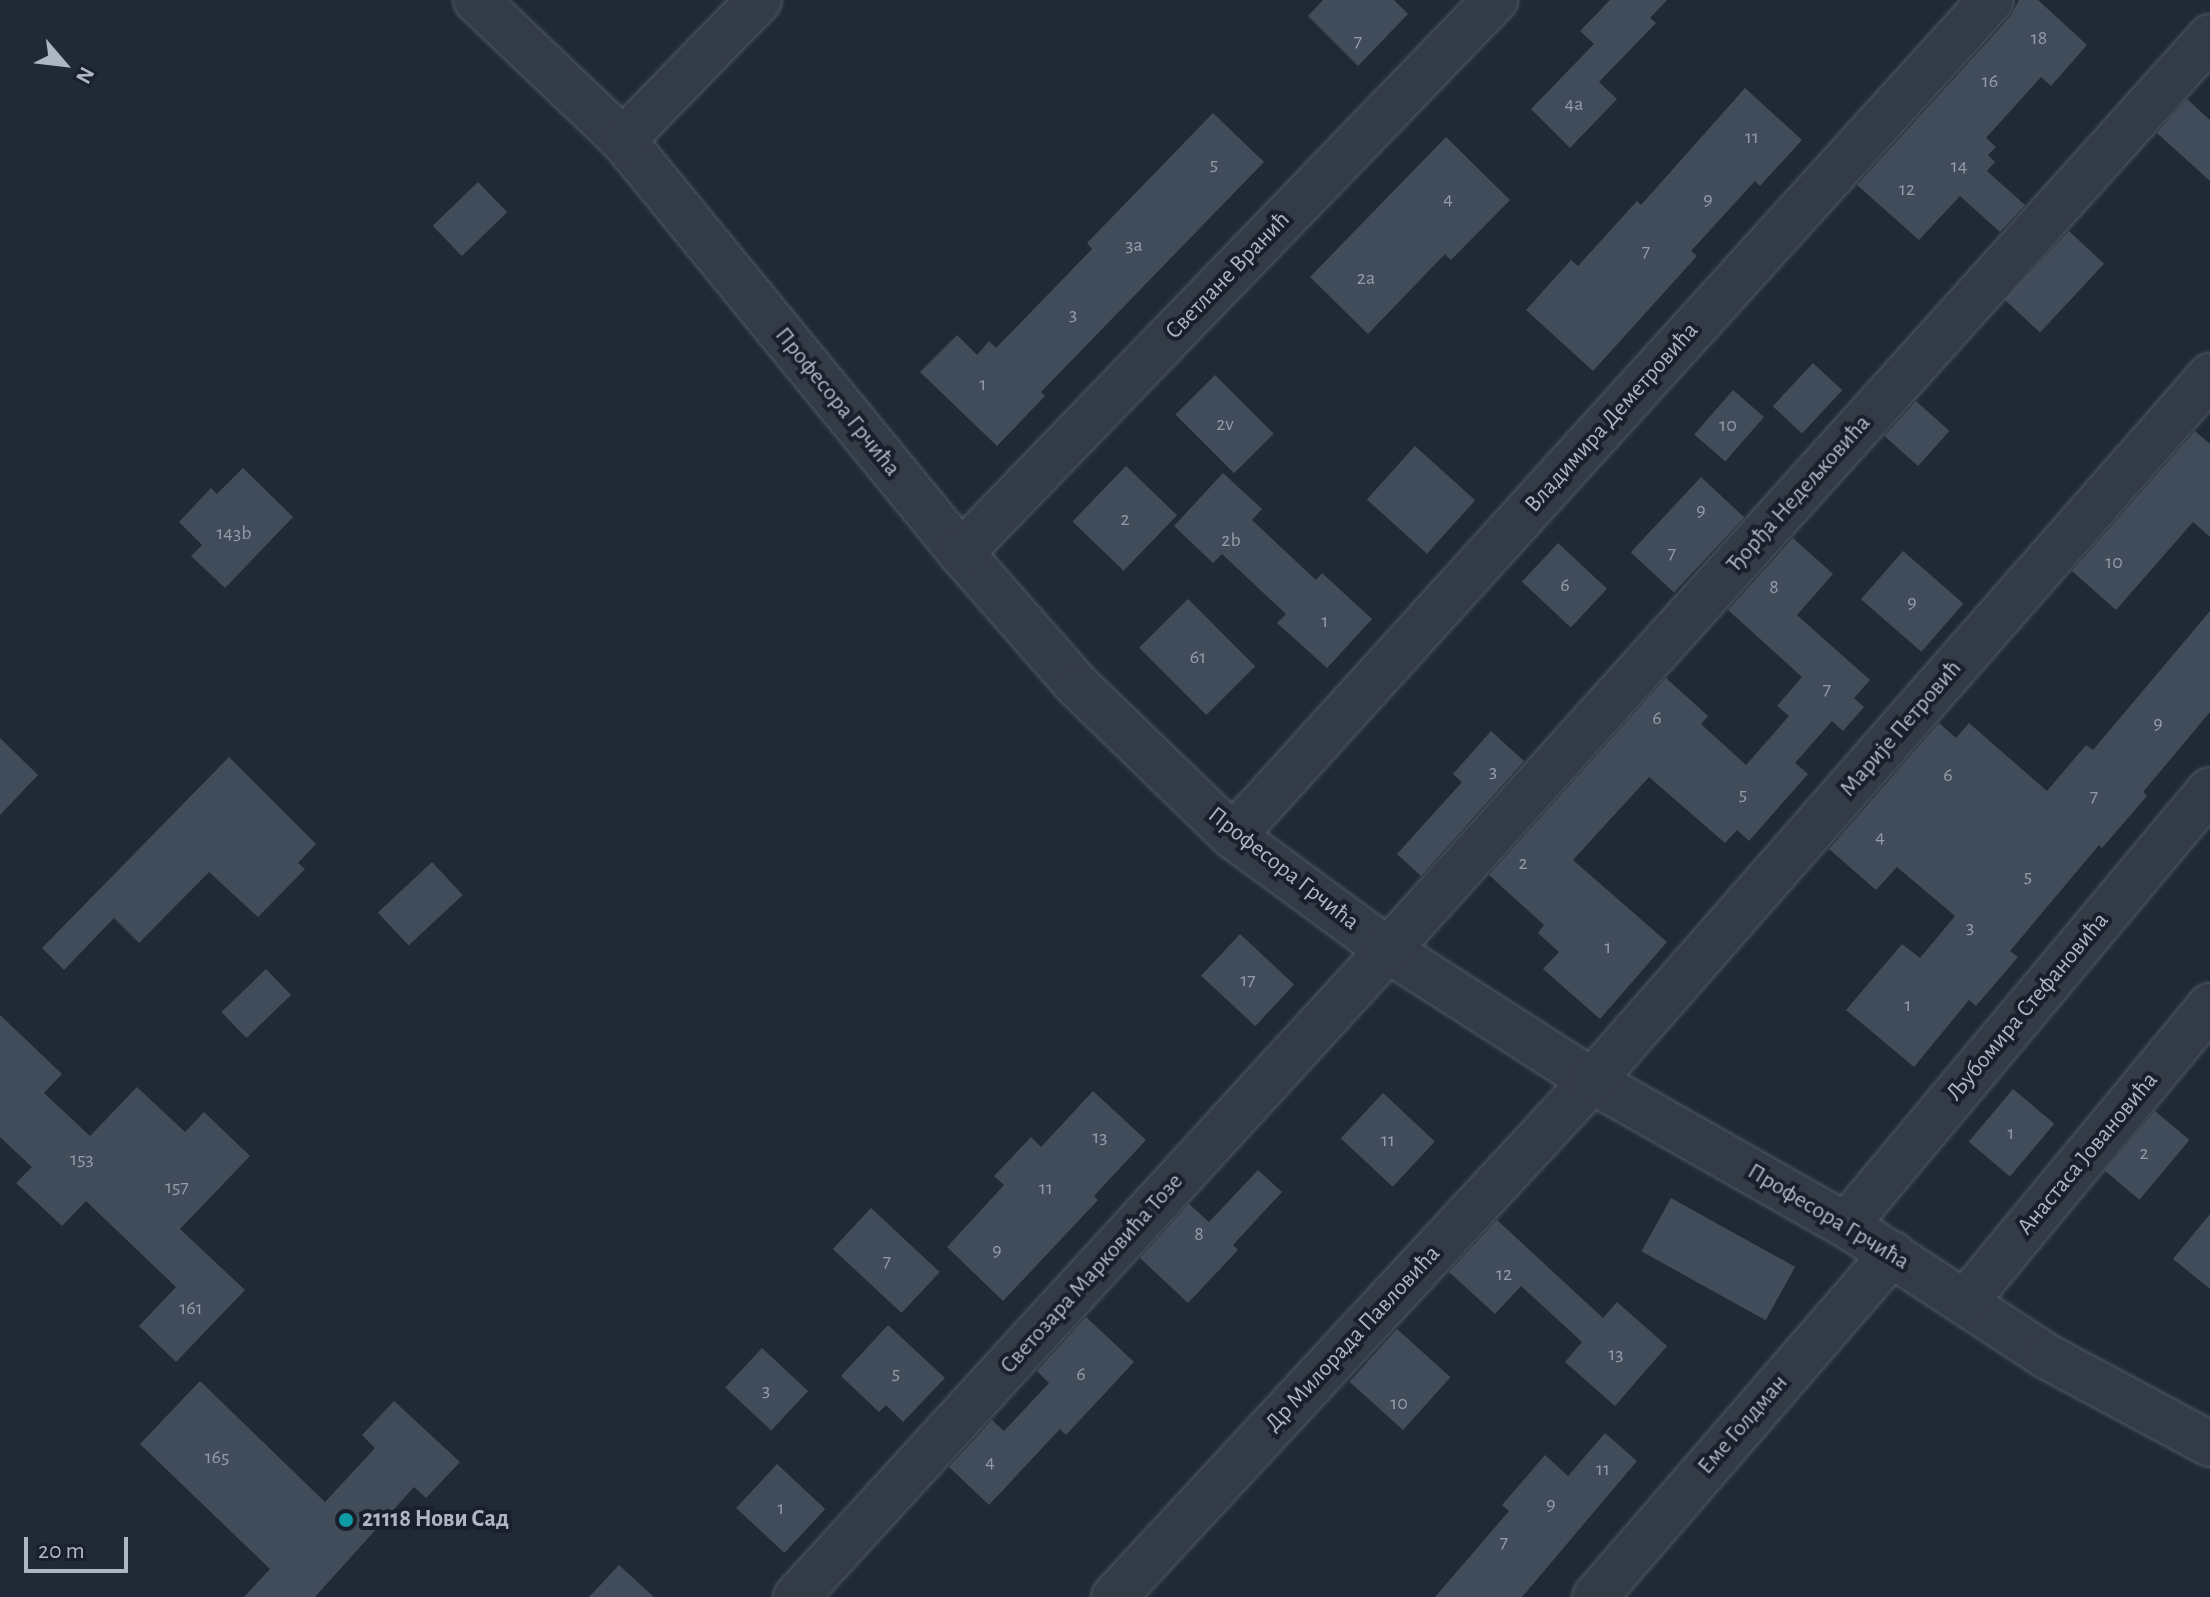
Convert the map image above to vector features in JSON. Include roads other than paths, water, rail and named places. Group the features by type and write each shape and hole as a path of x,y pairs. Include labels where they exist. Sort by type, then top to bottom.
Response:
{"street":[{"name":"Професора Грчића","path":"476,0 623,140 961,553 1078,686 1233,836 1388,950 1592,1081 1846,1225 2046,1356 2203,1428"},
{"path":"623,140 759,0"},
{"name":"Светлане Вранић","path":"961,553 1495,0"},
{"name":"Владимира Деметровића","path":"1233,836 1991,0"},
{"name":"Ђорђа Недељковића","path":"1388,950 2210,37"},
{"name":"Марије Петровић","path":"1592,1081 2210,376"},
{"name":"Љубомира Стефановића","path":"1846,1225 2210,790"},
{"name":"Светозара Марковића Тозе","path":"796,1597 1388,950"},
{"name":"Анастаса Јовановића","path":"1966,1301 2210,1006"},
{"name":"Др Милорада Павловића","path":"1114,1597 1592,1081"},
{"name":"Еме Голдман","path":"1595,1597 1892,1254"}],"place":[{"name":"21118 Нови Сад","path":"346,1520"}]}
